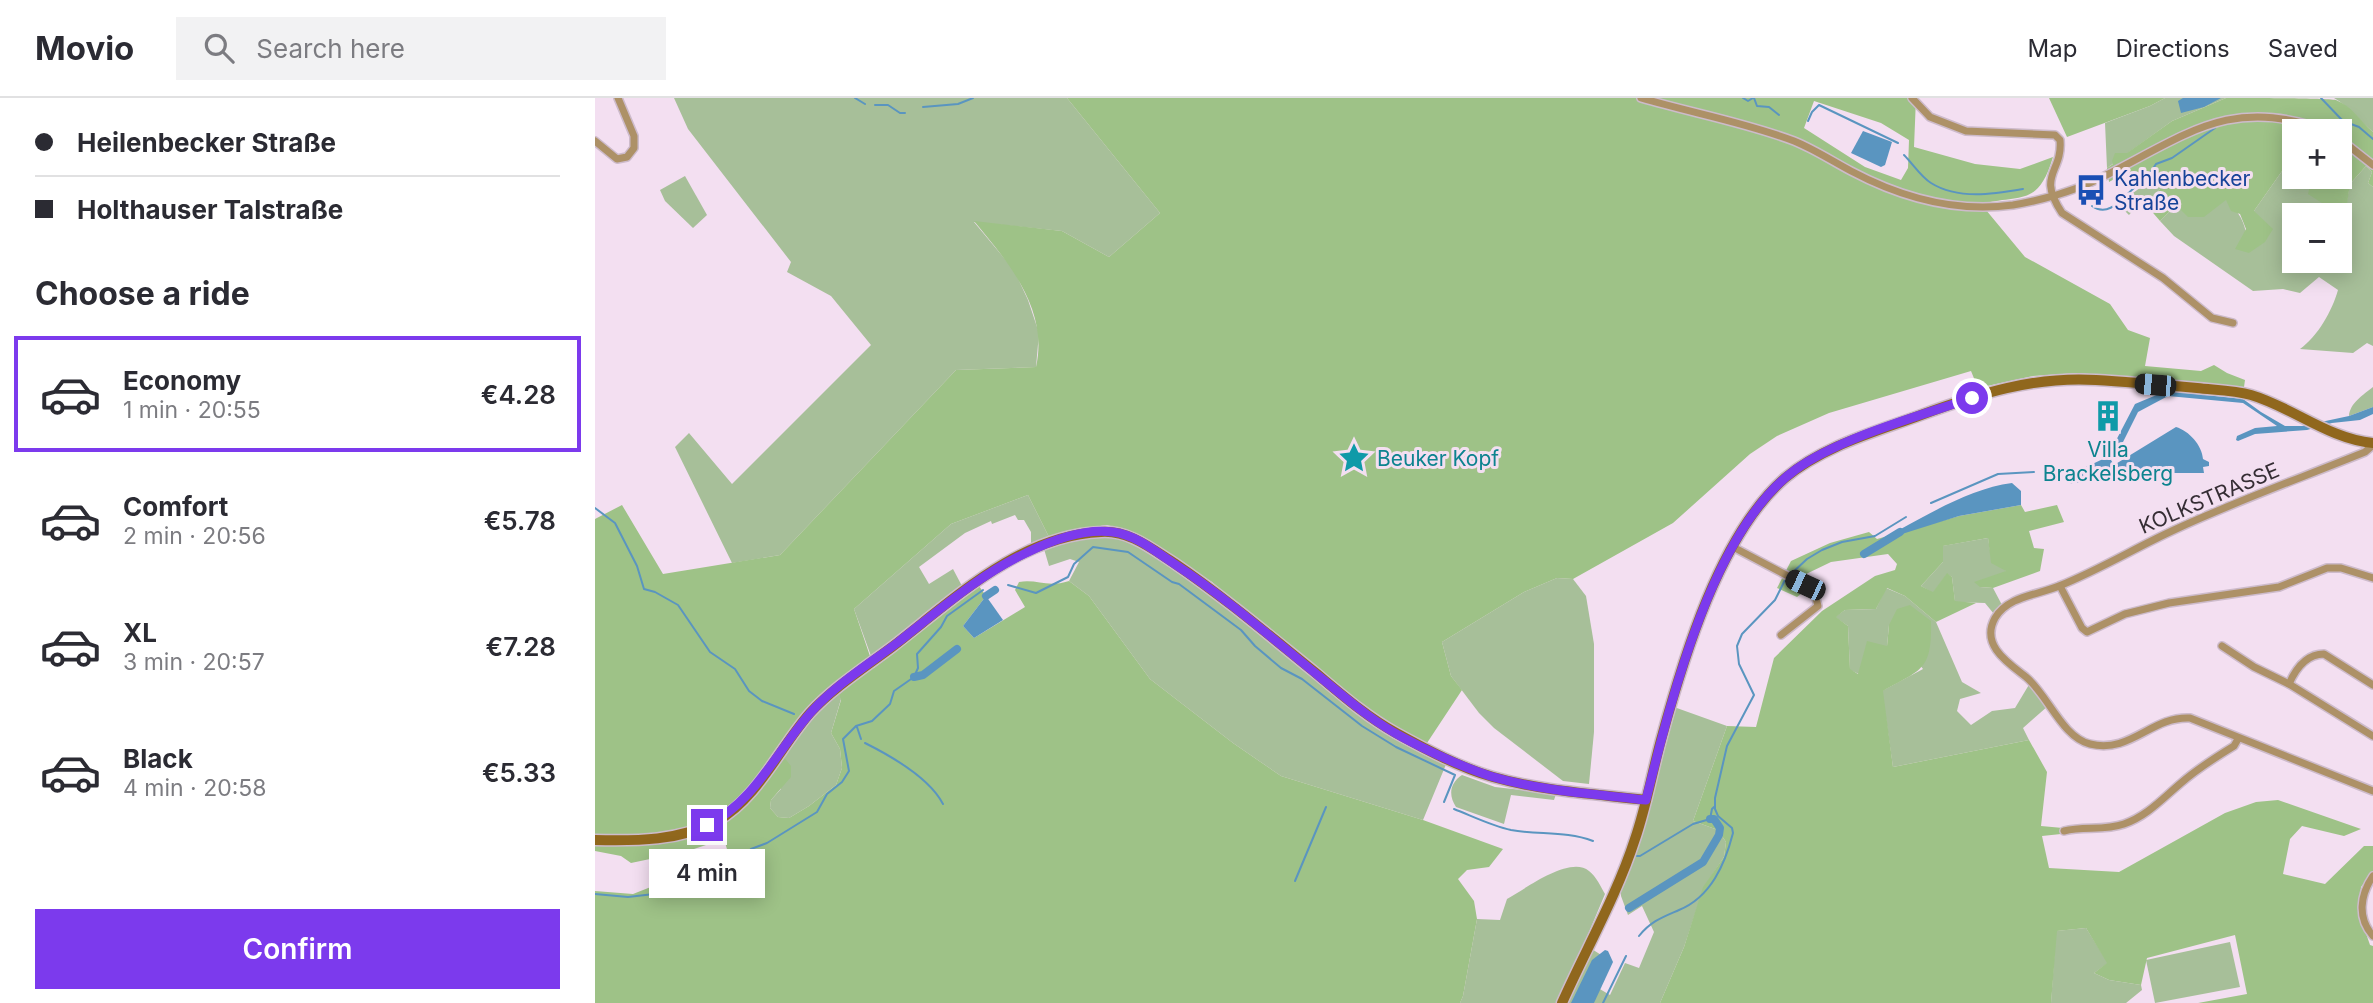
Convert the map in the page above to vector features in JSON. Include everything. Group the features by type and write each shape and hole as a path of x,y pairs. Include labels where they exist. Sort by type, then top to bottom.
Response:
{"street":[{"path":"595,141 617,159 627,157 635,148 634,136 618,98"},
{"path":"1641,98 1780,136 1906,196 1935,204 1984,208 2051,197 2098,179 2187,127 2223,114 2256,110 2302,119"},
{"path":"1912,98 1930,117 1966,131 2055,135 2061,146 2050,180 2051,197 2062,213 2163,278 2212,318 2232,323"},
{"path":"2352,148 2373,165"},
{"path":"1562,1003 1629,856 1668,715 1713,587 1733,547 1756,511 1774,489 1795,470 1856,440 1913,418 2010,387 2074,379 2252,395 2323,427 2373,444"},
{"name":"KOLKSTRASSE","path":"2238,739 2190,718 2176,717 2166,719 2129,741 2113,746 2089,744 2069,731 2033,683 1996,652 1991,640 1991,628 1995,618 2010,603 2060,586 2175,529 2365,452 2373,444"},
{"path":"595,840 641,840 670,836 698,829 722,817 754,787 794,732 819,704 956,598 1005,564 1035,549 1072,536 1099,532 1115,532 1129,536 1164,557 1212,590 1374,720 1434,753 1509,781 1646,800"},
{"path":"1733,547 1805,585 1815,594 1818,606 1781,635"},
{"path":"2060,586 2082,628 2087,632 2125,614 2169,603 2279,587 2327,568 2341,568 2373,578"},
{"path":"2222,646 2373,736"},
{"path":"2289,684 2303,662 2318,654 2324,654 2373,685"},
{"path":"2064,831 2074,828 2102,829 2125,824 2145,814 2179,784 2234,746 2238,739 2373,791"},
{"path":"2373,876 2361,900 2363,921 2373,936"}],"green space":[{"path":"674,98 1067,98 1160,213 1109,257 1062,231 974,222 1014,270 1028,300 1039,333 1036,367 956,370 780,555 732,563 675,447 689,433 732,484 871,345 831,296 787,272 791,262 688,129"},
{"path":"1067,98 1916,98 1914,147 1975,164 2020,169 2053,157 2041,184 2034,191 2018,198 1981,204 2025,257 2110,304 2128,330 2150,338 2145,366 2201,371 2214,365 2245,380 2244,387 2077,373 2033,376 1978,388 1971,371 1829,413 1777,436 1750,454 1673,523 1573,579 1557,578 1524,592 1442,642 1451,676 1462,690 1427,743 1387,723 1348,697 1212,582 1147,540 1129,531 1107,525 1074,530 1050,539 1028,495 951,524 854,609 874,668 979,586 986,596 963,626 974,638 1025,607 1015,590 1019,582 1055,584 1069,581 1089,596 1150,679 1281,776 1423,820 1503,849 1489,867 1467,870 1458,879 1474,901 1477,919 1460,1003 595,1003 595,891 633,894 729,856 724,839 688,851 631,863 621,856 595,851 595,519 622,505 663,574 780,555 956,370 1036,367 1037,325 1031,306 1012,270 974,221 1062,231 1109,257 1160,213","holes":["1814,101 1881,123 1909,140 1908,168 1901,180 1865,167 1804,128","839,695 841,700 831,733 840,749 842,768 836,785 789,818 778,817 770,808 771,800 791,777 791,766 783,756 805,724"]},
{"path":"2049,98 2165,98 2067,137"},
{"path":"2165,98 2226,98 2172,121 2107,168 2105,123"},
{"path":"2226,98 2336,100 2351,110 2373,132 2373,187 2368,183 2372,172 2366,166 2352,182 2352,119 2282,119 2282,171 2254,211 2273,229 2265,242 2249,253 2235,249 2246,229 2240,214 2231,211 2226,200 2204,217 2188,217 2176,205 2160,221 2142,200 2154,198 2163,184 2158,174 2144,187 2136,188 2125,173 2109,182 2107,168 2113,164 2115,153 2127,153 2172,121"},
{"path":"2334,98 2373,98 2373,132 2350,110"},
{"path":"2366,166 2372,172 2368,183 2373,187 2373,346 2367,343 2353,353 2300,349 2313,337 2323,322 2338,290 2319,277 2300,293 2283,289 2253,291 2174,236 2160,221 2176,205 2226,199 2243,224 2249,253 2254,211 2282,171 2282,189 2317,189 2335,203 2282,203 2282,273 2352,273 2352,203 2346,203 2352,182"},
{"path":"2158,173 2163,184 2154,198 2142,200 2129,215 2119,205"},
{"path":"685,176 707,215 693,228 665,201 660,190"},
{"path":"2309,189 2349,189 2347,203 2322,203 2308,194"},
{"path":"2373,387 2373,407 2349,416 2354,403"},
{"path":"1028,495 1050,539 1031,545 1031,532 1024,520 1018,520 1015,515 992,524 991,521 965,533 919,567 929,584 953,569 962,586 871,656 854,609 951,524"},
{"path":"2021,505 2025,512 2057,505 2064,522 2029,531 2034,548 2044,549 2040,571 1993,588 1980,587 1974,582 2006,571 1991,563 1988,538 1943,546 1943,562 1921,586 1933,592 1947,573 1952,577 1955,601 1976,603 1936,622 1905,596 1887,588 1876,609 1845,610 1836,617 1848,626 1850,669 1858,674 1867,641 1887,646 1889,625 1897,609 1910,605 1931,621 1927,659 1916,672 1883,691 1893,767 2029,740 2047,772 2041,826 2063,828 2061,834 2042,836 2049,868 2119,872 2225,813 2256,802 2278,800 2361,829 2344,836 2302,826 2290,839 2283,874 2325,884 2364,846 2373,846 2373,871 2361,887 2359,913 2370,945 2373,946 2373,1003 2198,1003 2247,994 2235,935 2147,958 2141,985 2109,980 2094,973 2107,963 2086,928 2057,931 2051,1003 1660,1003 1684,947 1703,887 1724,857 1726,842 1718,830 1693,821 1727,726 1756,727 1774,658 1822,611 1875,576 1895,570 1897,564 1888,554 1831,562 1804,575 1806,590 1797,597 1777,588 1791,561 1830,543 1869,532 1877,539 1959,516"},
{"path":"1082,538 1120,538 1145,548 1217,599 1362,715 1447,762 1423,820 1281,776 1150,679 1089,596 1069,581 1079,562 1070,559 1049,566 1044,549"},
{"path":"1988,538 1992,562 2007,571 1980,587 1993,588 2002,605 1994,614 1985,603 1955,602 1952,577 1947,574 1933,593 1921,586 1943,562 1942,546"},
{"path":"1557,578 1573,579 1586,596 1594,644 1594,732 1589,784 1563,781 1494,728 1451,676 1442,642 1524,592"},
{"path":"1886,588 1905,596 1936,622 1962,682 1981,693 1960,699 1957,711 1971,725 1992,711 2015,708 2030,683 2048,706 2023,728 2029,740 1893,767 1882,691 1923,669 1889,625 1887,646 1859,674 1850,670 1848,626 1835,617 1845,610 1876,609"},
{"path":"839,694 841,699 831,733 840,749 842,768 836,785 789,818 778,817 770,808 771,800 781,789 783,756 805,724"},
{"path":"1674,707 1727,726 1693,821 1718,830 1726,842 1724,857 1704,887 1684,947 1660,1003 1460,1003 1477,919 1500,920 1507,899 1548,875 1571,867 1581,867 1589,871 1605,894 1584,944 1609,960 1598,988 1610,995 1625,963 1639,968 1654,932 1642,906 1628,915 1621,888 1641,830"},
{"path":"1462,775 1495,787 1556,794 1554,800 1511,795 1504,824 1456,807 1451,790"},
{"path":"2086,928 2108,963 2094,973 2109,980 2141,985 2142,990 2126,1003 2051,1003 2056,931"},
{"path":"2230,942 2240,987 2155,1003 2146,960"}],"water":[{"path":"2183,98 2221,98 2204,107 2181,113 2178,101"},
{"path":"1863,131 1892,142 1885,165 1881,167 1851,153"},
{"path":"2166,391 2243,399 2285,426 2302,426 2349,416 2373,407 2373,414 2360,420 2332,423 2307,430 2255,434 2238,441 2237,436 2255,428 2277,426 2243,403 2168,396 2138,412 2111,460 2114,465 2176,427 2194,439 2203,459 2209,462 2209,466 2203,467 2204,473 2122,473 2071,484 2068,480 2055,479 2055,475 2069,475 2103,459 2110,452 2135,404"},
{"path":"2012,483 2021,491 2021,505 1959,516 1902,534 1899,530 1968,495"},
{"path":"986,596 1003,620 974,638 963,626"},
{"path":"1605,950 1613,962 1594,1003 1571,1003 1592,960"}],"waterway":[{"path":"855,98 865,104"},
{"path":"923,107 958,104 973,98"},
{"path":"1743,98 1748,101 1753,98"},
{"path":"1754,98 1757,106 1769,107 1779,115"},
{"path":"2321,98 2343,121 2359,127 2373,139"},
{"path":"875,105 888,105 900,113 905,113"},
{"path":"1808,121 1819,105 1898,143"},
{"path":"2092,206 2104,210 2115,205 2146,177 2156,164 2172,158 2215,128"},
{"path":"1904,155 1927,180 1953,192 1988,194 2023,189"},
{"path":"1931,503 1998,474 2034,472"},
{"path":"595,508 615,523 637,566 644,589 678,605 710,652 735,669 749,691 762,701 794,714"},
{"path":"1792,573 1822,550 1842,542 1875,536 1906,517"},
{"path":"1864,554 1900,532"},
{"path":"1008,585 1036,593 1068,577 1074,564 1093,547 1128,552 1179,584 1241,630 1281,668 1302,679 1362,726 1396,747 1455,775 1444,802"},
{"path":"1639,936 1662,917 1700,897 1715,878 1726,856 1733,833 1732,828 1718,816 1715,798 1727,746 1754,695 1739,664 1737,646 1742,634 1775,600 1785,580"},
{"path":"595,894 628,897 654,894 671,889 688,874 728,868 738,863 751,849 767,843 817,812 827,794 842,782 849,771 843,739 856,726 872,721 890,704 894,691 914,677 918,668 917,654 941,627 947,616 983,590"},
{"path":"986,596 995,590"},
{"path":"914,677 923,675 957,649"},
{"path":"857,727 861,739"},
{"path":"865,743 919,776 943,804"},
{"path":"1295,881 1326,807"},
{"path":"1637,856 1693,824 1710,819 1714,807"},
{"path":"1454,809 1511,830 1573,836 1593,841"},
{"path":"1629,908 1703,862 1719,835 1720,828 1714,819 1710,819"},
{"path":"1603,1003 1626,956"}],"place":[{"name":"Kahlenbecker Straße","path":"2091,190"},
{"name":"Villa Brackelsberg","path":"2108,416"},
{"name":"Beuker Kopf","path":"1354,458"}],"route":[{"path":"707,825 729,813 748,794 794,732 819,704 966,590 1005,564 1035,549 1059,539 1099,532 1115,532 1146,545 1212,590 1374,720 1434,753 1509,781 1646,800 1668,715 1706,604 1747,523 1765,500 1795,470 1819,456 1880,430 1972,398"}]}
